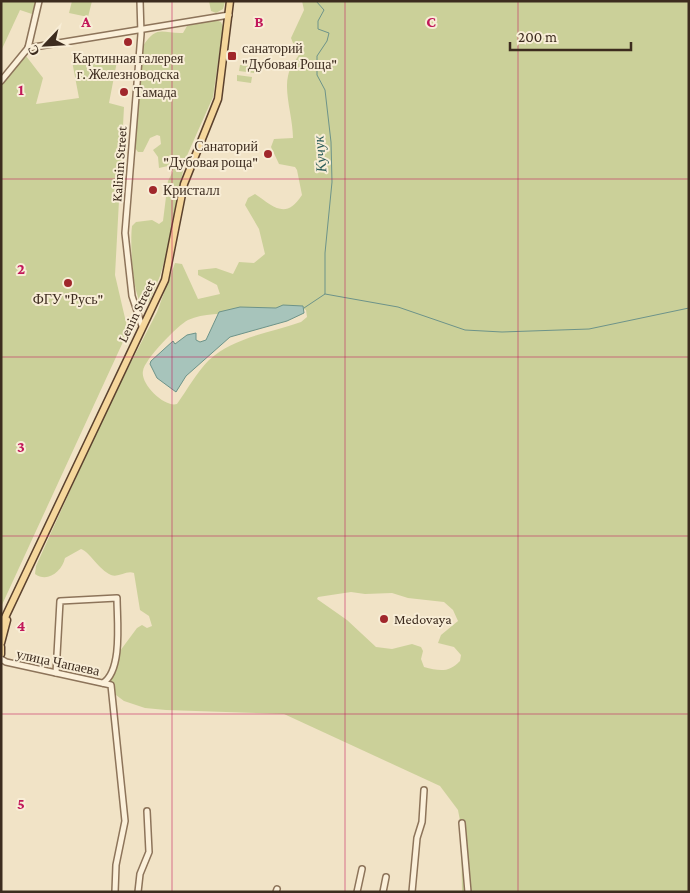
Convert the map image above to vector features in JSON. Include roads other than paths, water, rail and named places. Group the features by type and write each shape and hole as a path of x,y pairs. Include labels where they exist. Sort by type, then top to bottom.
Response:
{"main road":[{"name":"Lenin Street","path":"1,626 165,280 190,166 215,111 230,1"},
{"name":"Lenin Street","path":"1,642 8,614"},
{"path":"1,647 1,654"}],"street":[{"path":"1,81 28,48 39,1"},
{"name":"Kalinin Street","path":"140,1 141,28 136,60 125,233 132,296 142,326"},
{"path":"28,48 228,15"},
{"path":"56,673 60,600 117,598 116,661 111,675 103,683"},
{"name":"улица Чапаева","path":"1,659 6,662 111,685 125,821 116,865 115,892"},
{"path":"412,892 417,838 422,822 424,790"},
{"path":"138,892 140,874 149,852 147,811"},
{"path":"462,823 468,892"},
{"path":"357,892 362,869"},
{"path":"383,892 386,877"}],"water":[{"path":"283,305 303,306 304,313 287,321 230,337 186,376 176,392 157,378 150,364 151,361 173,341 175,344 187,335 196,333 196,340 200,342 206,340 219,312 240,307 276,308"}],"waterway":[{"name":"Кучук","path":"304,308 325,294 325,253 332,182 331,142 325,90 317,75 317,56 327,41 329,33 318,29 318,21 324,10 316,1"},
{"path":"325,294 398,307 465,330 502,332 589,329 689,308"}],"place":[{"name":"Картинная галерея г. Железноводска","path":"128,42"},
{"name":"санаторий \"Дубовая Роща\"","path":"232,56"},
{"name":"Тамада","path":"124,92"},
{"name":"Санаторий \"Дубовая роща\"","path":"268,154"},
{"name":"Кристалл","path":"153,190"},
{"name":"ФГУ \"Русь\"","path":"68,283"},
{"name":"Medovaya","path":"384,619"}]}
